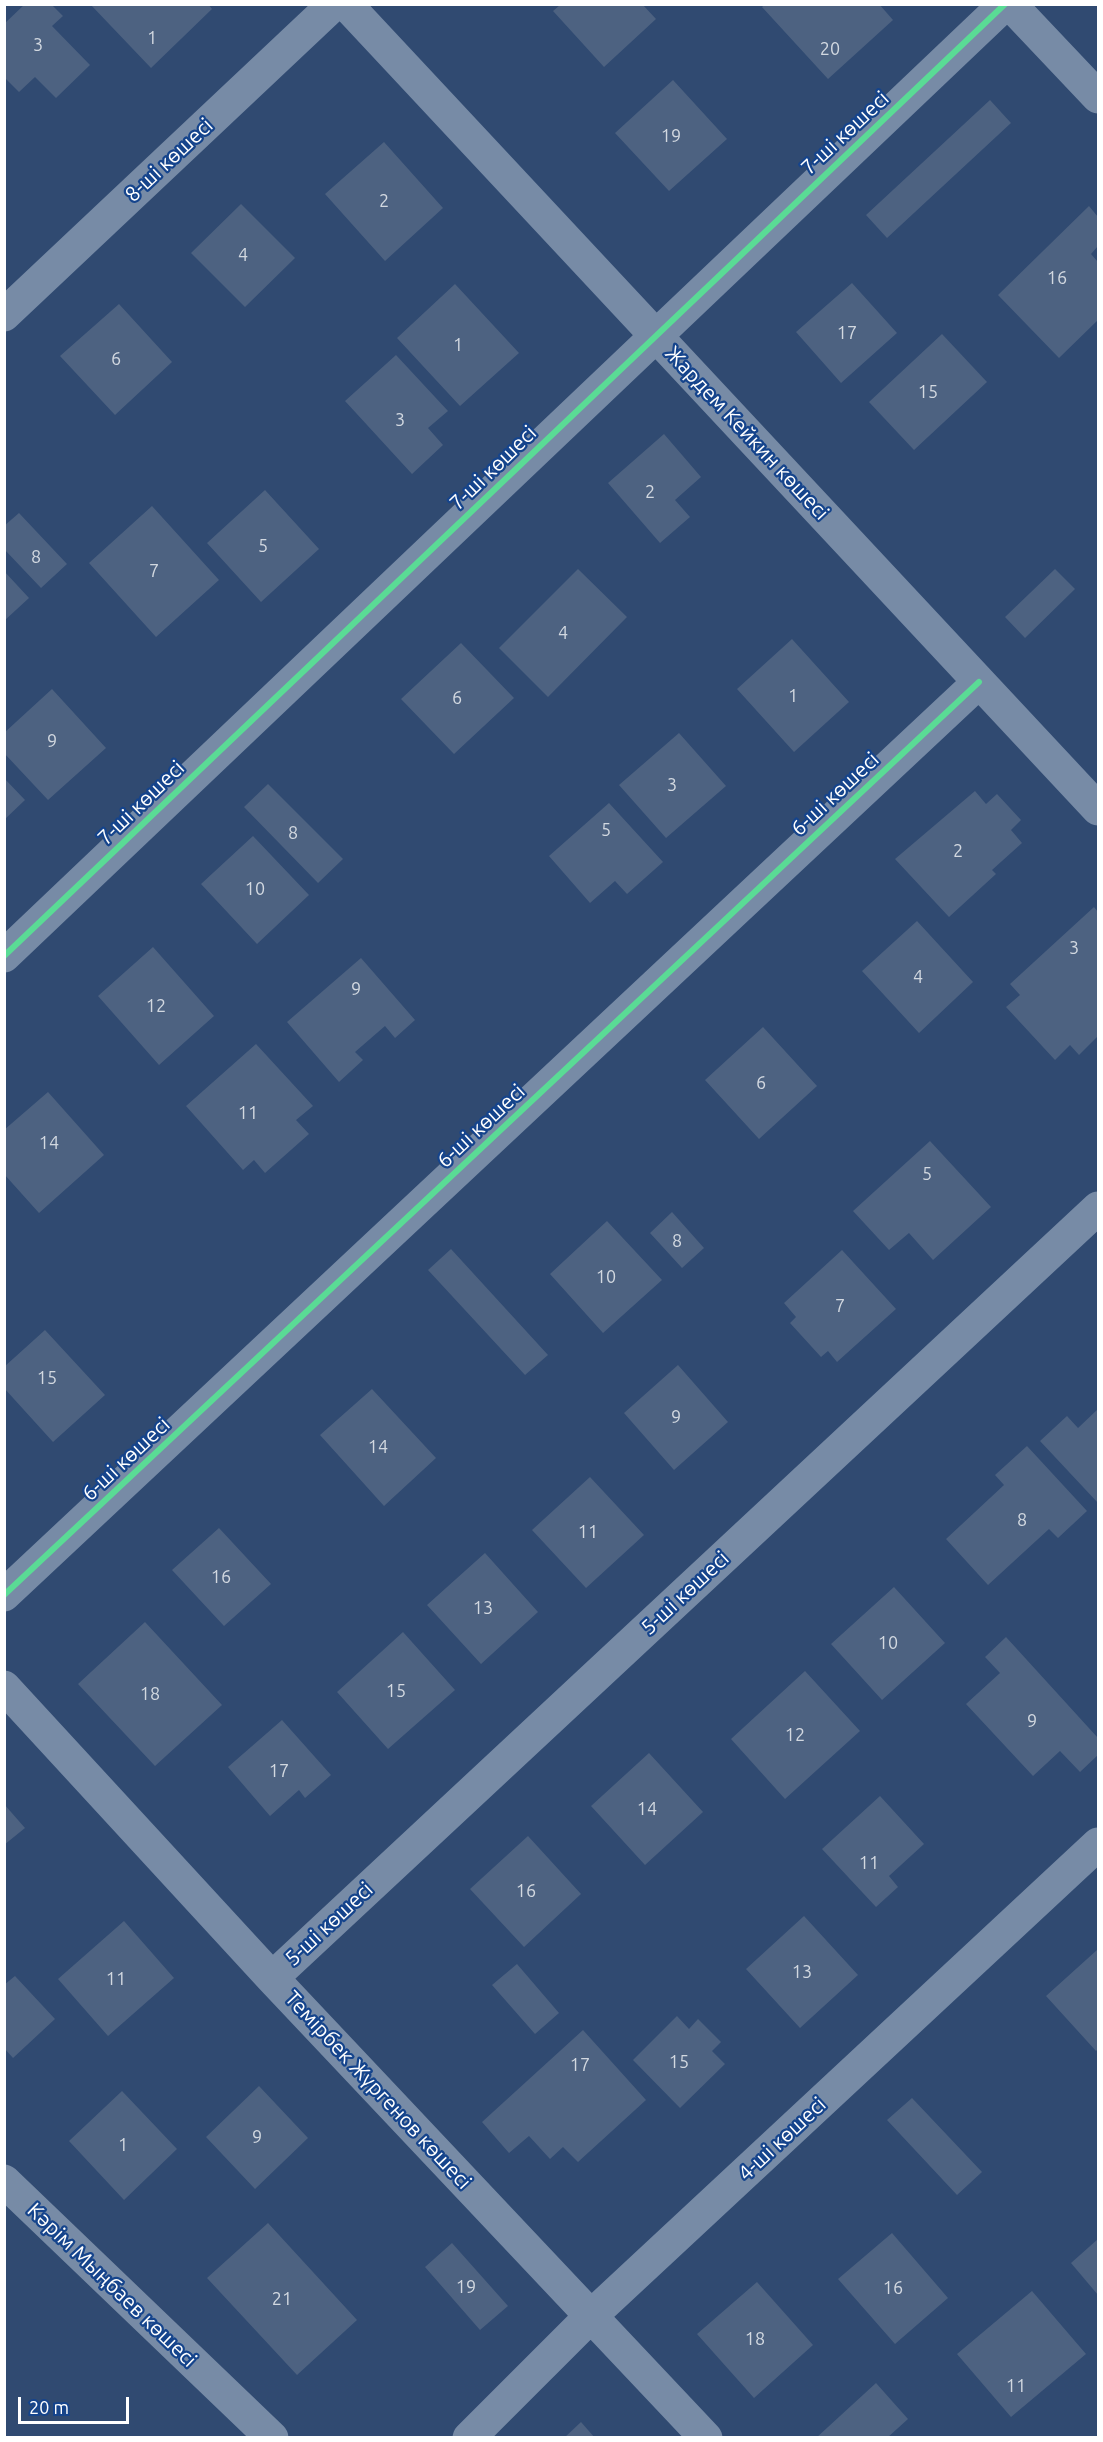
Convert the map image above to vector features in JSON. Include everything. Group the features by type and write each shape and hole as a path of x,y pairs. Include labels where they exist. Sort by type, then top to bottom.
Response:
{"street":[{"name":"8-ші көшесі","path":"4,315 334,4"},
{"name":"Жардем Кейкин көшесі","path":"346,4 1098,809"},
{"name":"7-ші көшесі","path":"4,956 1005,4"},
{"path":"1010,4 1098,97"},
{"name":"6-ші көшесі","path":"4,1595 979,682"},
{"name":"5-ші көшесі","path":"272,1978 1098,1209"},
{"name":"Темірбек Жүргенов көшесі","path":"4,1687 272,1978 706,2438"},
{"name":"4-ші көшесі","path":"469,2438 590,2317 1098,1844"},
{"name":"Кәрім Мыңбаев көшесі","path":"4,2181 272,2438"}],"building":[{"path":"25,4 51,4 63,16 52,26 90,65 56,98 35,77 19,92 4,77 4,24"},
{"path":"90,4 208,4 212,9 151,68"},
{"path":"765,4 879,4 893,20 828,79 762,7"},
{"path":"560,5 643,5 656,19 604,67 553,11"},
{"path":"673,80 727,139 669,191 615,133"},
{"path":"990,100 1011,123 887,238 866,215"},
{"path":"384,142 443,208 385,261 325,194"},
{"path":"241,204 295,258 245,307 191,253"},
{"path":"1089,206 1098,217 1098,246 1091,254 1098,262 1098,320 1059,358 998,295"},
{"path":"852,283 897,333 841,383 796,332"},
{"path":"455,284 519,353 460,406 397,338"},
{"path":"119,304 172,362 115,415 60,356"},
{"path":"942,334 987,382 914,450 869,402"},
{"path":"396,355 448,411 428,428 443,445 412,474 345,401"},
{"path":"664,434 701,477 675,500 690,517 660,543 608,483"},
{"path":"265,490 319,549 261,602 207,543"},
{"path":"152,506 219,580 156,637 89,563"},
{"path":"19,513 67,564 41,588 4,549 4,526"},
{"path":"578,569 627,617 548,697 499,648"},
{"path":"1055,569 1075,589 1025,638 1005,617"},
{"path":"4,571 29,598 4,621"},
{"path":"792,639 849,702 794,752 737,689"},
{"path":"461,643 514,698 454,754 401,699"},
{"path":"52,689 106,748 48,800 4,753 4,733"},
{"path":"679,733 726,786 666,838 619,785"},
{"path":"4,778 25,800 4,820"},
{"path":"268,784 343,859 318,883 244,807"},
{"path":"975,791 986,804 997,794 1021,820 1011,830 1022,843 992,870 996,874 949,917 895,859"},
{"path":"609,803 663,862 627,894 615,881 590,903 549,856"},
{"path":"253,836 309,895 257,944 201,884"},
{"path":"1094,907 1098,912 1098,1036 1079,1055 1070,1045 1055,1060 1006,1007 1020,995 1010,984"},
{"path":"917,921 973,982 919,1033 862,971"},
{"path":"153,947 214,1016 159,1065 98,996"},
{"path":"361,958 415,1020 395,1038 385,1026 355,1052 363,1060 339,1082 287,1022"},
{"path":"763,1027 817,1086 759,1139 705,1080"},
{"path":"256,1044 313,1106 296,1120 309,1134 265,1173 254,1160 243,1170 186,1106"},
{"path":"48,1092 104,1155 39,1213 4,1174 4,1130"},
{"path":"930,1141 991,1207 933,1260 909,1233 889,1250 853,1211"},
{"path":"672,1212 704,1248 682,1268 650,1233"},
{"path":"607,1221 662,1280 603,1333 550,1274"},
{"path":"451,1249 548,1355 525,1375 428,1270"},
{"path":"842,1250 896,1309 837,1362 828,1351 821,1357 790,1323 796,1317 784,1303"},
{"path":"45,1330 105,1395 53,1442 4,1388 4,1367"},
{"path":"678,1365 728,1422 674,1470 624,1413"},
{"path":"372,1389 436,1458 384,1506 320,1435"},
{"path":"1098,1409 1098,1503 1040,1441 1067,1416 1078,1428"},
{"path":"1027,1446 1087,1511 1058,1538 1049,1529 988,1585 946,1539 1004,1485 995,1475"},
{"path":"590,1477 644,1535 586,1588 532,1530"},
{"path":"219,1528 271,1584 224,1626 172,1570"},
{"path":"485,1553 538,1612 481,1664 427,1605"},
{"path":"894,1587 945,1643 882,1700 831,1644"},
{"path":"145,1622 222,1705 155,1766 78,1684"},
{"path":"403,1632 455,1690 388,1749 337,1692"},
{"path":"1006,1637 1098,1738 1098,1755 1080,1772 1060,1751 1033,1776 966,1704 1000,1673 985,1657"},
{"path":"805,1671 860,1731 785,1799 731,1739"},
{"path":"282,1720 331,1775 305,1798 299,1790 270,1816 228,1767"},
{"path":"649,1753 703,1812 645,1865 591,1806"},
{"path":"880,1796 924,1844 889,1876 898,1887 876,1907 822,1849"},
{"path":"4,1804 25,1828 4,1845"},
{"path":"528,1836 581,1894 524,1947 470,1889"},
{"path":"804,1916 858,1975 800,2028 746,1969"},
{"path":"124,1921 174,1978 108,2036 58,1979"},
{"path":"1097,1950 1098,2049 1096,2051 1046,1996"},
{"path":"517,1964 559,2013 535,2034 492,1985"},
{"path":"15,1976 55,2019 13,2058 4,2048 4,1985"},
{"path":"677,2016 689,2029 698,2019 721,2042 712,2051 725,2064 680,2108 633,2060"},
{"path":"583,2030 646,2100 578,2162 563,2147 550,2159 529,2136 509,2153 482,2122"},
{"path":"259,2086 308,2138 255,2189 206,2137"},
{"path":"122,2091 177,2149 124,2200 69,2141"},
{"path":"912,2098 982,2172 957,2195 887,2120"},
{"path":"268,2223 357,2320 297,2375 207,2278"},
{"path":"892,2233 948,2298 895,2344 838,2279"},
{"path":"1098,2239 1098,2295 1071,2263"},
{"path":"452,2243 508,2306 480,2330 425,2267"},
{"path":"757,2282 813,2345 754,2398 697,2334"},
{"path":"1032,2291 1086,2354 1011,2417 957,2354"},
{"path":"876,2383 908,2419 887,2438 816,2438"},
{"path":"581,2422 595,2438 564,2438"}],"cycle path":[{"path":"4,956 1005,4"},
{"path":"4,1595 979,682"}]}
